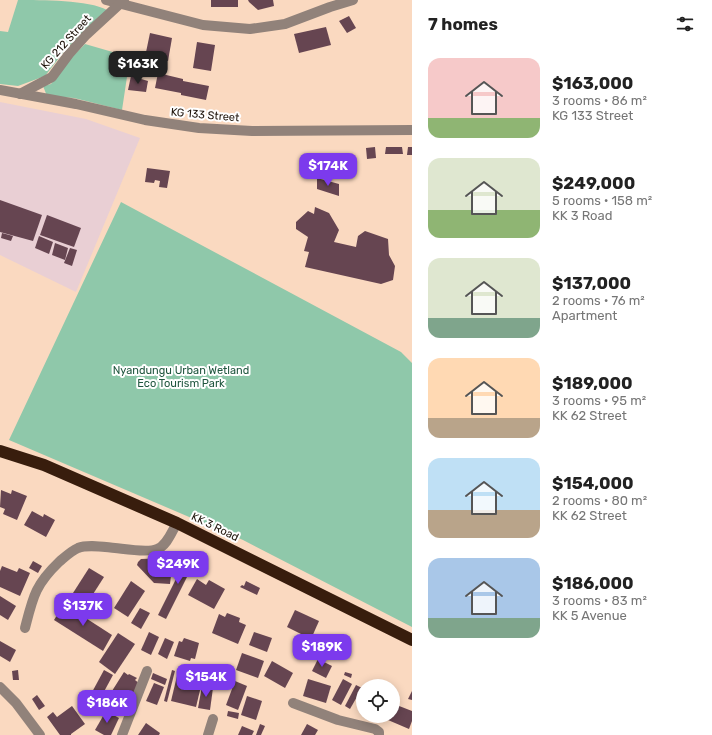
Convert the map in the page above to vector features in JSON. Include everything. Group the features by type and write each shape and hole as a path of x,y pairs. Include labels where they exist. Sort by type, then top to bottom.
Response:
{"highway":[{"name":"KK 3 Road","path":"0,451 44,464 177,523 412,640"}],"street":[{"path":"106,0 123,2 203,25 250,29 285,24 353,0"},
{"name":"KG 212 Street","path":"20,94 52,77 69,54 86,35 123,2"},
{"name":"KG 133 Street","path":"0,90 76,104 145,120 199,128 252,131 412,130"},
{"path":"26,628 32,601 39,584 66,555 79,547 157,550 165,543 177,523"},
{"path":"122,735 147,671"},
{"path":"0,687 16,703 40,735"},
{"path":"293,703 338,720 375,729 379,732 379,735"},
{"path":"208,735 213,720"}],"shaded area":[{"path":"0,102 86,119 140,138 76,292 0,255"}],"green space":[{"path":"18,0 77,2 107,10 66,49 45,76 18,86 0,84 0,31 8,32"},
{"path":"85,44 130,57 122,110 74,98 47,96 43,86 51,84 67,62"},
{"name":"Nyandungu Urban Wetland Eco Tourism Park","path":"121,202 401,352 412,363 412,627 243,540 9,440"}],"building":[{"path":"211,0 238,0 238,7 211,7"},
{"path":"248,0 273,0 274,6 258,10"},
{"path":"349,16 356,28 347,33 339,21"},
{"path":"326,27 331,45 299,53 294,34"},
{"path":"150,33 172,38 168,61 145,57"},
{"path":"197,42 215,45 211,71 193,68"},
{"path":"158,73 183,79 183,81 209,86 206,100 155,88"},
{"path":"131,76 148,81 146,92 128,90"},
{"path":"375,147 376,158 367,159 366,148"},
{"path":"386,147 402,147 403,154 385,154"},
{"path":"408,147 412,147 412,155 407,155"},
{"path":"147,168 170,171 167,188 159,187 160,181 155,180 154,183 145,182"},
{"path":"317,178 339,184 339,196 317,189"},
{"path":"0,200 42,215 33,241 0,232"},
{"path":"315,207 329,213 339,230 334,242 356,247 358,236 365,231 388,239 389,255 395,266 393,280 381,284 305,267 309,252 304,251 308,237 296,229 296,222 308,211 314,214"},
{"path":"47,215 81,228 74,247 40,235"},
{"path":"2,233 13,236 11,241 1,238"},
{"path":"39,236 53,242 49,254 35,248"},
{"path":"55,243 68,248 65,260 52,255"},
{"path":"70,248 77,250 72,266 64,263"},
{"path":"1,490 11,494 12,490 27,496 17,520 3,514 5,509 0,507"},
{"path":"32,511 43,517 44,514 55,520 46,537 24,525"},
{"path":"190,551 198,555 166,619 158,615"},
{"path":"167,558 177,569 171,576 170,584 154,583 137,565 141,559"},
{"path":"33,561 42,566 38,573 29,568"},
{"path":"2,566 17,572 19,568 30,573 20,596 0,587 0,571"},
{"path":"89,568 104,577 88,602 73,593"},
{"path":"197,579 206,585 209,580 225,589 214,609 188,595"},
{"path":"131,581 145,591 128,617 114,608"},
{"path":"246,581 260,588 257,595 240,587 242,585 244,586"},
{"path":"0,596 16,606 8,620 0,615"},
{"path":"64,604 112,635 103,651 54,620"},
{"path":"140,608 150,613 141,629 131,623"},
{"path":"295,610 319,621 311,639 287,627"},
{"path":"227,613 240,618 239,622 246,625 238,644 212,633 219,614 225,617"},
{"path":"149,632 159,637 151,655 141,650"},
{"path":"254,632 272,638 267,652 249,645"},
{"path":"118,633 135,644 115,674 99,662"},
{"path":"165,638 174,642 167,659 158,654"},
{"path":"184,638 199,643 195,659 191,658 190,661 174,656 179,641 182,642"},
{"path":"0,641 16,650 10,662 0,656"},
{"path":"242,653 264,661 258,678 236,670"},
{"path":"318,659 332,666 326,678 312,671"},
{"path":"272,661 293,673 285,688 264,676"},
{"path":"18,670 19,680 13,680 12,671"},
{"path":"104,670 113,675 100,699 91,694"},
{"path":"172,670 175,671 167,702 164,701"},
{"path":"124,672 137,678 135,680 140,684 130,699 126,696 125,698 123,696 122,698 112,691"},
{"path":"345,672 352,674 351,678 344,675"},
{"path":"153,673 167,679 165,685 151,679"},
{"path":"177,676 202,682 196,707 171,701"},
{"path":"308,679 331,686 326,703 303,696"},
{"path":"343,679 352,684 341,705 332,700"},
{"path":"235,681 247,686 238,710 226,705"},
{"path":"154,683 164,687 157,705 146,701"},
{"path":"356,685 356,698 350,709 345,706"},
{"path":"202,686 213,688 210,710 198,708"},
{"path":"412,691 412,700 408,699"},
{"path":"37,695 45,706 39,710 32,699"},
{"path":"247,696 262,701 256,720 241,715"},
{"path":"118,697 129,704 123,713 112,707"},
{"path":"72,706 85,724 71,735 60,735 47,717 53,712 57,717"},
{"path":"400,706 412,711 412,721 409,729 395,723 400,723"},
{"path":"106,711 119,718 111,735 104,735 95,730"},
{"path":"228,711 239,713 238,719 227,716"},
{"path":"146,723 160,733 159,735 138,735"},
{"path":"260,724 265,726 261,735 256,735"},
{"path":"307,724 318,730 315,735 301,735"},
{"path":"242,726 254,731 252,735 238,735"}]}
